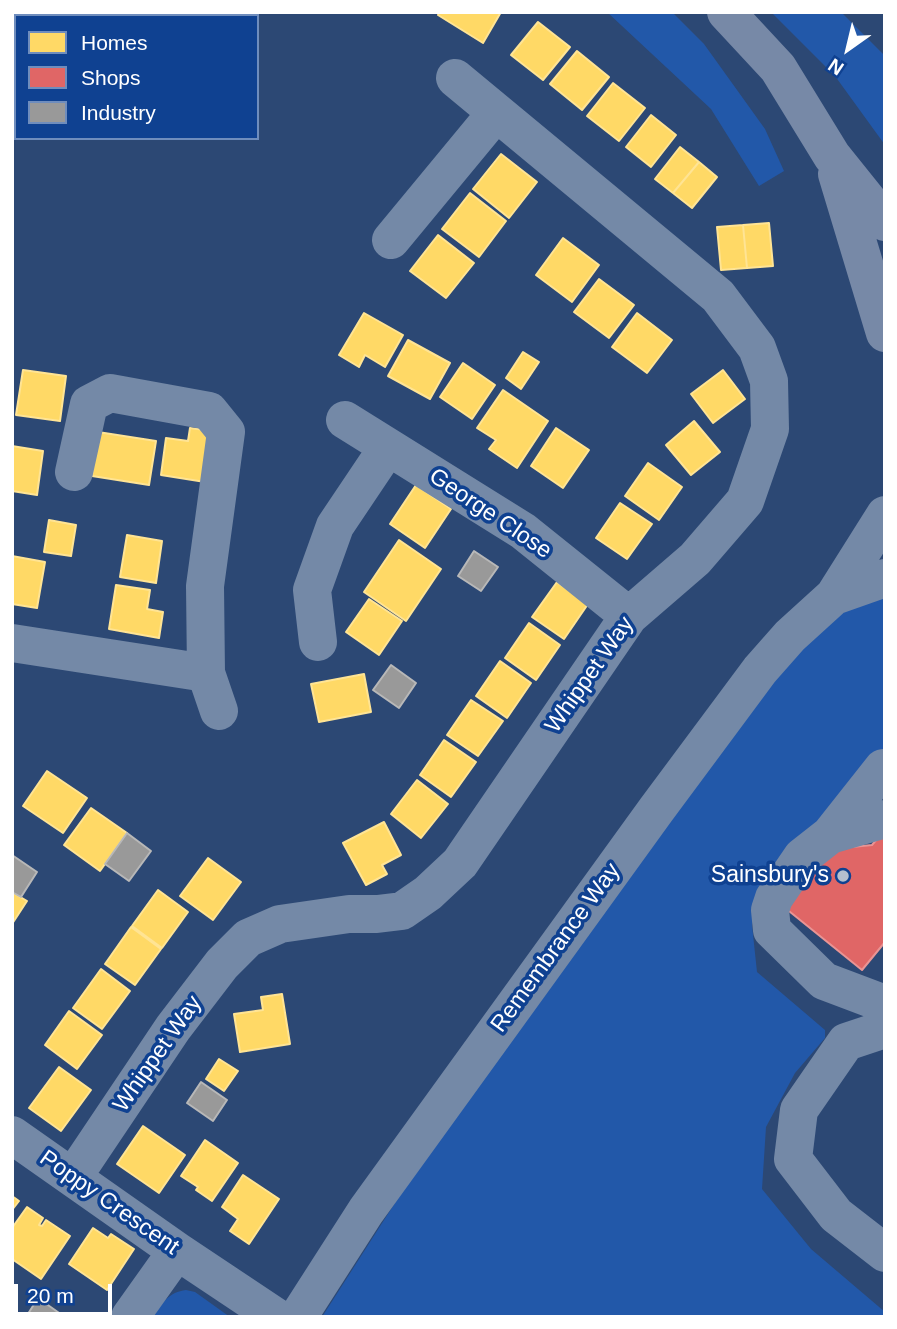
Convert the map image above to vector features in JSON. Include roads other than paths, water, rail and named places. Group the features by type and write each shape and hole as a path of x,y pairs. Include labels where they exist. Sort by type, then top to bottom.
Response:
{"highway":[{"path":"726,12 778,68 832,156 885,222"},
{"path":"832,156 885,193"},
{"path":"832,156 885,333"}],"street":[{"name":"Whippet Way","path":"73,1177 173,1028 222,964 248,938 280,924 349,914 402,911 428,893 460,863 629,616 695,559 745,501 770,429 769,382 757,348 743,326 718,296 455,78"},
{"path":"391,240 496,113"},
{"path":"74,472 89,404 110,393 209,411 226,432 205,586 206,673 219,711"},
{"name":"George Close","path":"345,420 523,531 629,616"},
{"path":"318,642 312,590 335,526 388,447"},
{"name":"Remembrance Way","path":"298,1317 366,1211 720,724 790,636 834,596 885,515"},
{"name":"Remembrance Way","path":"834,596 885,578"},
{"path":"12,643 206,673"},
{"path":"883,768 830,835 802,857 774,898 771,910 772,930 824,981 885,1004"},
{"path":"830,835 885,819"},
{"path":"885,1029 846,1042 799,1110 793,1159 836,1215 885,1254"},
{"name":"Poppy Crescent","path":"12,1135 276,1317"},
{"path":"130,1317 177,1251"}],"place":[{"name":"Sainsbury's","path":"843,876"}]}
